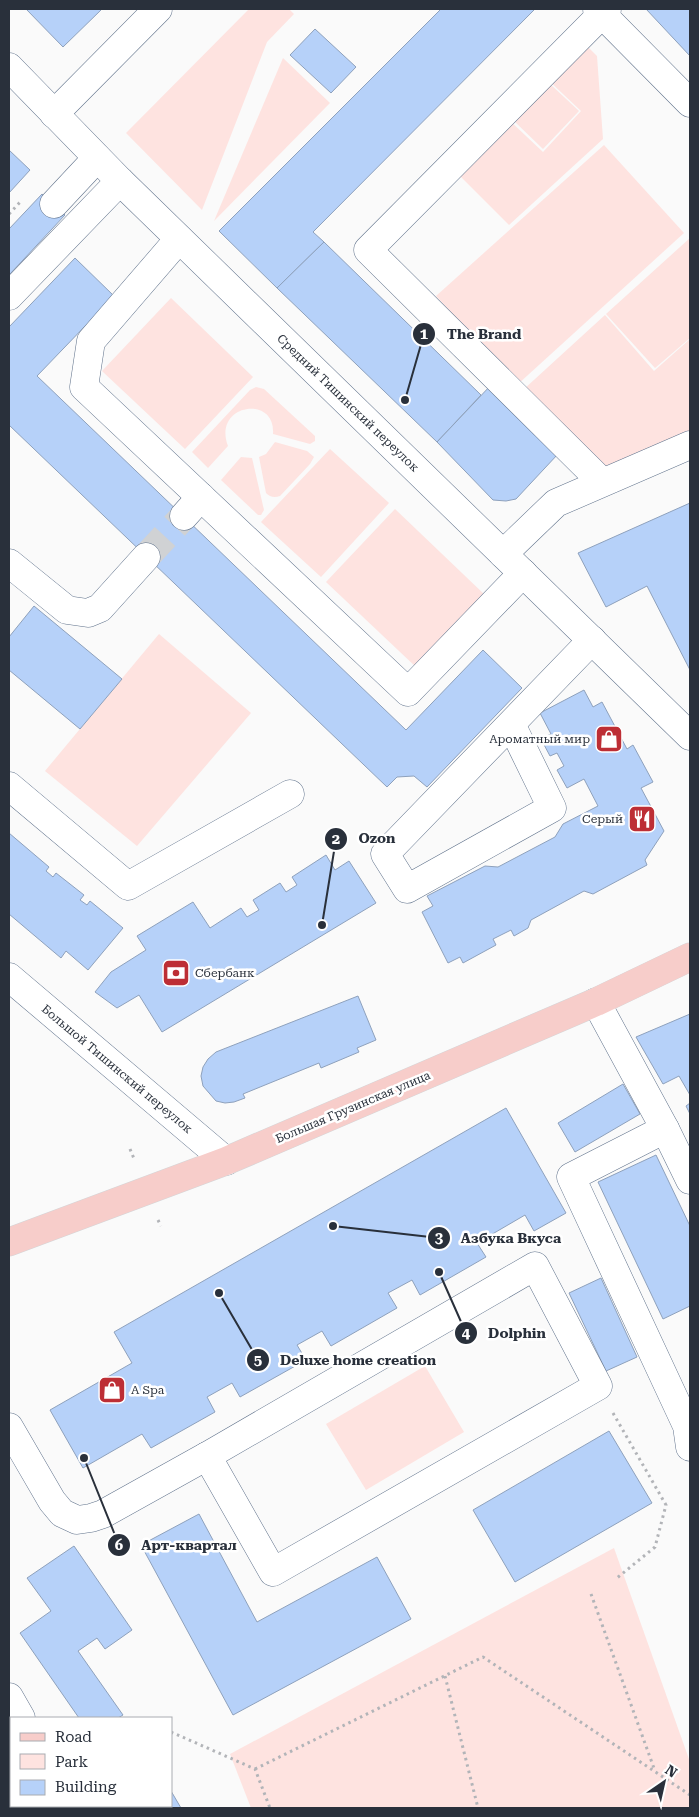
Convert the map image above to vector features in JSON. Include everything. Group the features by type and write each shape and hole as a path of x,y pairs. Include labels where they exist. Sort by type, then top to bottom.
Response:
{"main road":[{"name":"Большая Грузинская улица","path":"9,1242 226,1161 596,1002 690,957"}],"street":[{"path":"54,114 158,9"},
{"path":"602,482 368,250 602,10 690,103"},
{"name":"Средний Тишинский переулок","path":"9,67 179,239 690,736"},
{"path":"54,204 97,158"},
{"path":"9,296 120,181"},
{"path":"179,239 91,341 84,387 192,506 408,692 523,573"},
{"path":"503,554 556,503 690,445"},
{"path":"11,570 67,610 88,613 100,608 146,557"},
{"path":"511,724 552,808 407,889 385,854 592,640"},
{"path":"9,786 128,886 290,794"},
{"name":"Большой Тишинский переулок","path":"9,977 226,1161"},
{"path":"596,1002 665,1129 690,1180"},
{"path":"665,1129 571,1177 687,1426 690,1447"},
{"path":"9,1427 52,1502 62,1513 77,1520 91,1518 103,1514 207,1456 535,1266 598,1386 273,1572 207,1456"},
{"path":"9,1697 20,1717"}],"path":[{"path":"130,1149 135,1161"},
{"path":"158,1220 161,1226"},
{"path":"598,1386 666,1504 655,1548 617,1578"},
{"path":"591,1594 655,1771"},
{"path":"255,1769 483,1657 690,1795"},
{"path":"445,1676 478,1808"},
{"path":"172,1732 255,1769 270,1808"}],"green space":[{"path":"249,9 289,9 294,14 267,42 202,210 126,133"},
{"path":"582,41 597,56 603,139 509,225 454,170 506,117 543,152 581,111 546,78"},
{"path":"283,58 330,103 214,221"},
{"path":"549,83 579,111 543,149 513,120"},
{"path":"604,145 684,233 517,385 436,296"},
{"path":"690,238 690,338 655,368 606,314"},
{"path":"171,298 253,377 185,449 102,371"},
{"path":"605,315 654,371 690,339 690,436 604,470 523,390"},
{"path":"256,387 264,389 315,436 315,441 310,444 273,434 271,421 265,413 256,409 246,409 236,413 229,421 225,432 228,446 208,468 192,452 250,390"},
{"path":"275,442 307,451 314,457 310,464 280,496 274,497 266,493 259,457 266,454"},
{"path":"330,449 389,503 321,577 261,522"},
{"path":"241,457 252,458 264,510 261,515 258,515 221,480"},
{"path":"395,509 486,596 417,668 326,582"},
{"path":"159,634 251,713 137,846 45,771"},
{"path":"425,1366 464,1432 366,1490 326,1424"},
{"path":"614,1548 690,1762 690,1808 251,1808 230,1754"}],"building":[{"path":"26,9 102,9 63,47"},
{"path":"441,9 535,9 313,232 324,242 277,288 219,231"},
{"path":"646,9 690,9 690,56"},
{"path":"315,29 356,67 331,93 290,55"},
{"path":"9,150 30,170 9,193"},
{"path":"42,194 65,215 9,275 9,229"},
{"path":"324,242 481,395 437,442 277,288"},
{"path":"75,258 114,296 37,376 406,730 483,650 522,688 427,787 414,776 397,777 387,787 9,425 9,327"},
{"path":"492,384 558,454 516,499 506,501 493,500 437,442"},
{"path":"690,503 690,670 647,586 606,607 578,553"},
{"path":"34,606 122,679 80,729 9,670 9,637"},
{"path":"584,690 593,707 602,702 627,749 633,745 653,782 641,788 664,831 645,860 647,865 593,894 584,891 531,920 528,928 514,936 511,930 493,939 496,945 463,963 460,957 448,963 422,912 433,906 427,896 485,866 498,867 555,837 563,824 598,806 584,779 567,788 557,770 564,766 557,753 550,756 541,739 551,734 540,713"},
{"path":"9,833 49,867 46,871 53,877 56,873 84,895 80,900 87,905 90,901 123,928 88,970 66,951 61,958 9,914"},
{"path":"326,855 335,870 349,861 376,903 162,1032 139,995 117,1008 95,992 111,972 146,950 137,936 193,902 210,928 241,908 247,917 259,910 253,900 280,883 286,892 297,885 292,877"},
{"path":"358,996 376,1040 357,1048 359,1052 321,1068 319,1063 243,1094 245,1098 234,1102 216,1101 203,1086 201,1076 203,1067 216,1052"},
{"path":"690,1014 690,1095 679,1076 663,1084 636,1037"},
{"path":"623,1084 640,1114 575,1152 558,1123"},
{"path":"690,1103 690,1114 686,1106"},
{"path":"506,1108 566,1213 534,1231 525,1215 477,1243 486,1257 420,1295 412,1280 388,1293 397,1308 331,1346 322,1331 297,1345 306,1360 240,1397 232,1383 207,1397 215,1412 151,1448 142,1434 83,1468 50,1410 132,1363 114,1332"},
{"path":"656,1155 690,1226 690,1306 663,1319 598,1182"},
{"path":"601,1278 637,1357 606,1371 569,1293"},
{"path":"609,1431 652,1503 515,1582 473,1510"},
{"path":"199,1514 257,1622 377,1557 411,1619 233,1715 141,1545"},
{"path":"74,1546 132,1630 105,1649 97,1638 78,1651 123,1715 120,1717 78,1717 20,1633 51,1611 27,1578"},
{"path":"172,1793 181,1808 119,1808 172,1807"}],"tunnel":[{"path":"146,557 184,516"}],"place":[{"name":"The Brand","path":"405,400"},
{"name":"Ароматный мир","path":"609,739"},
{"name":"Серый","path":"642,819"},
{"name":"Ozon","path":"322,925"},
{"name":"Сбербанк","path":"176,973"},
{"name":"Азбука Вкуса","path":"333,1226"},
{"name":"Dolphin","path":"439,1272"},
{"name":"Deluxe home creation","path":"219,1293"},
{"name":"A Spa","path":"112,1390"},
{"name":"Арт-квартал","path":"84,1458"}]}
